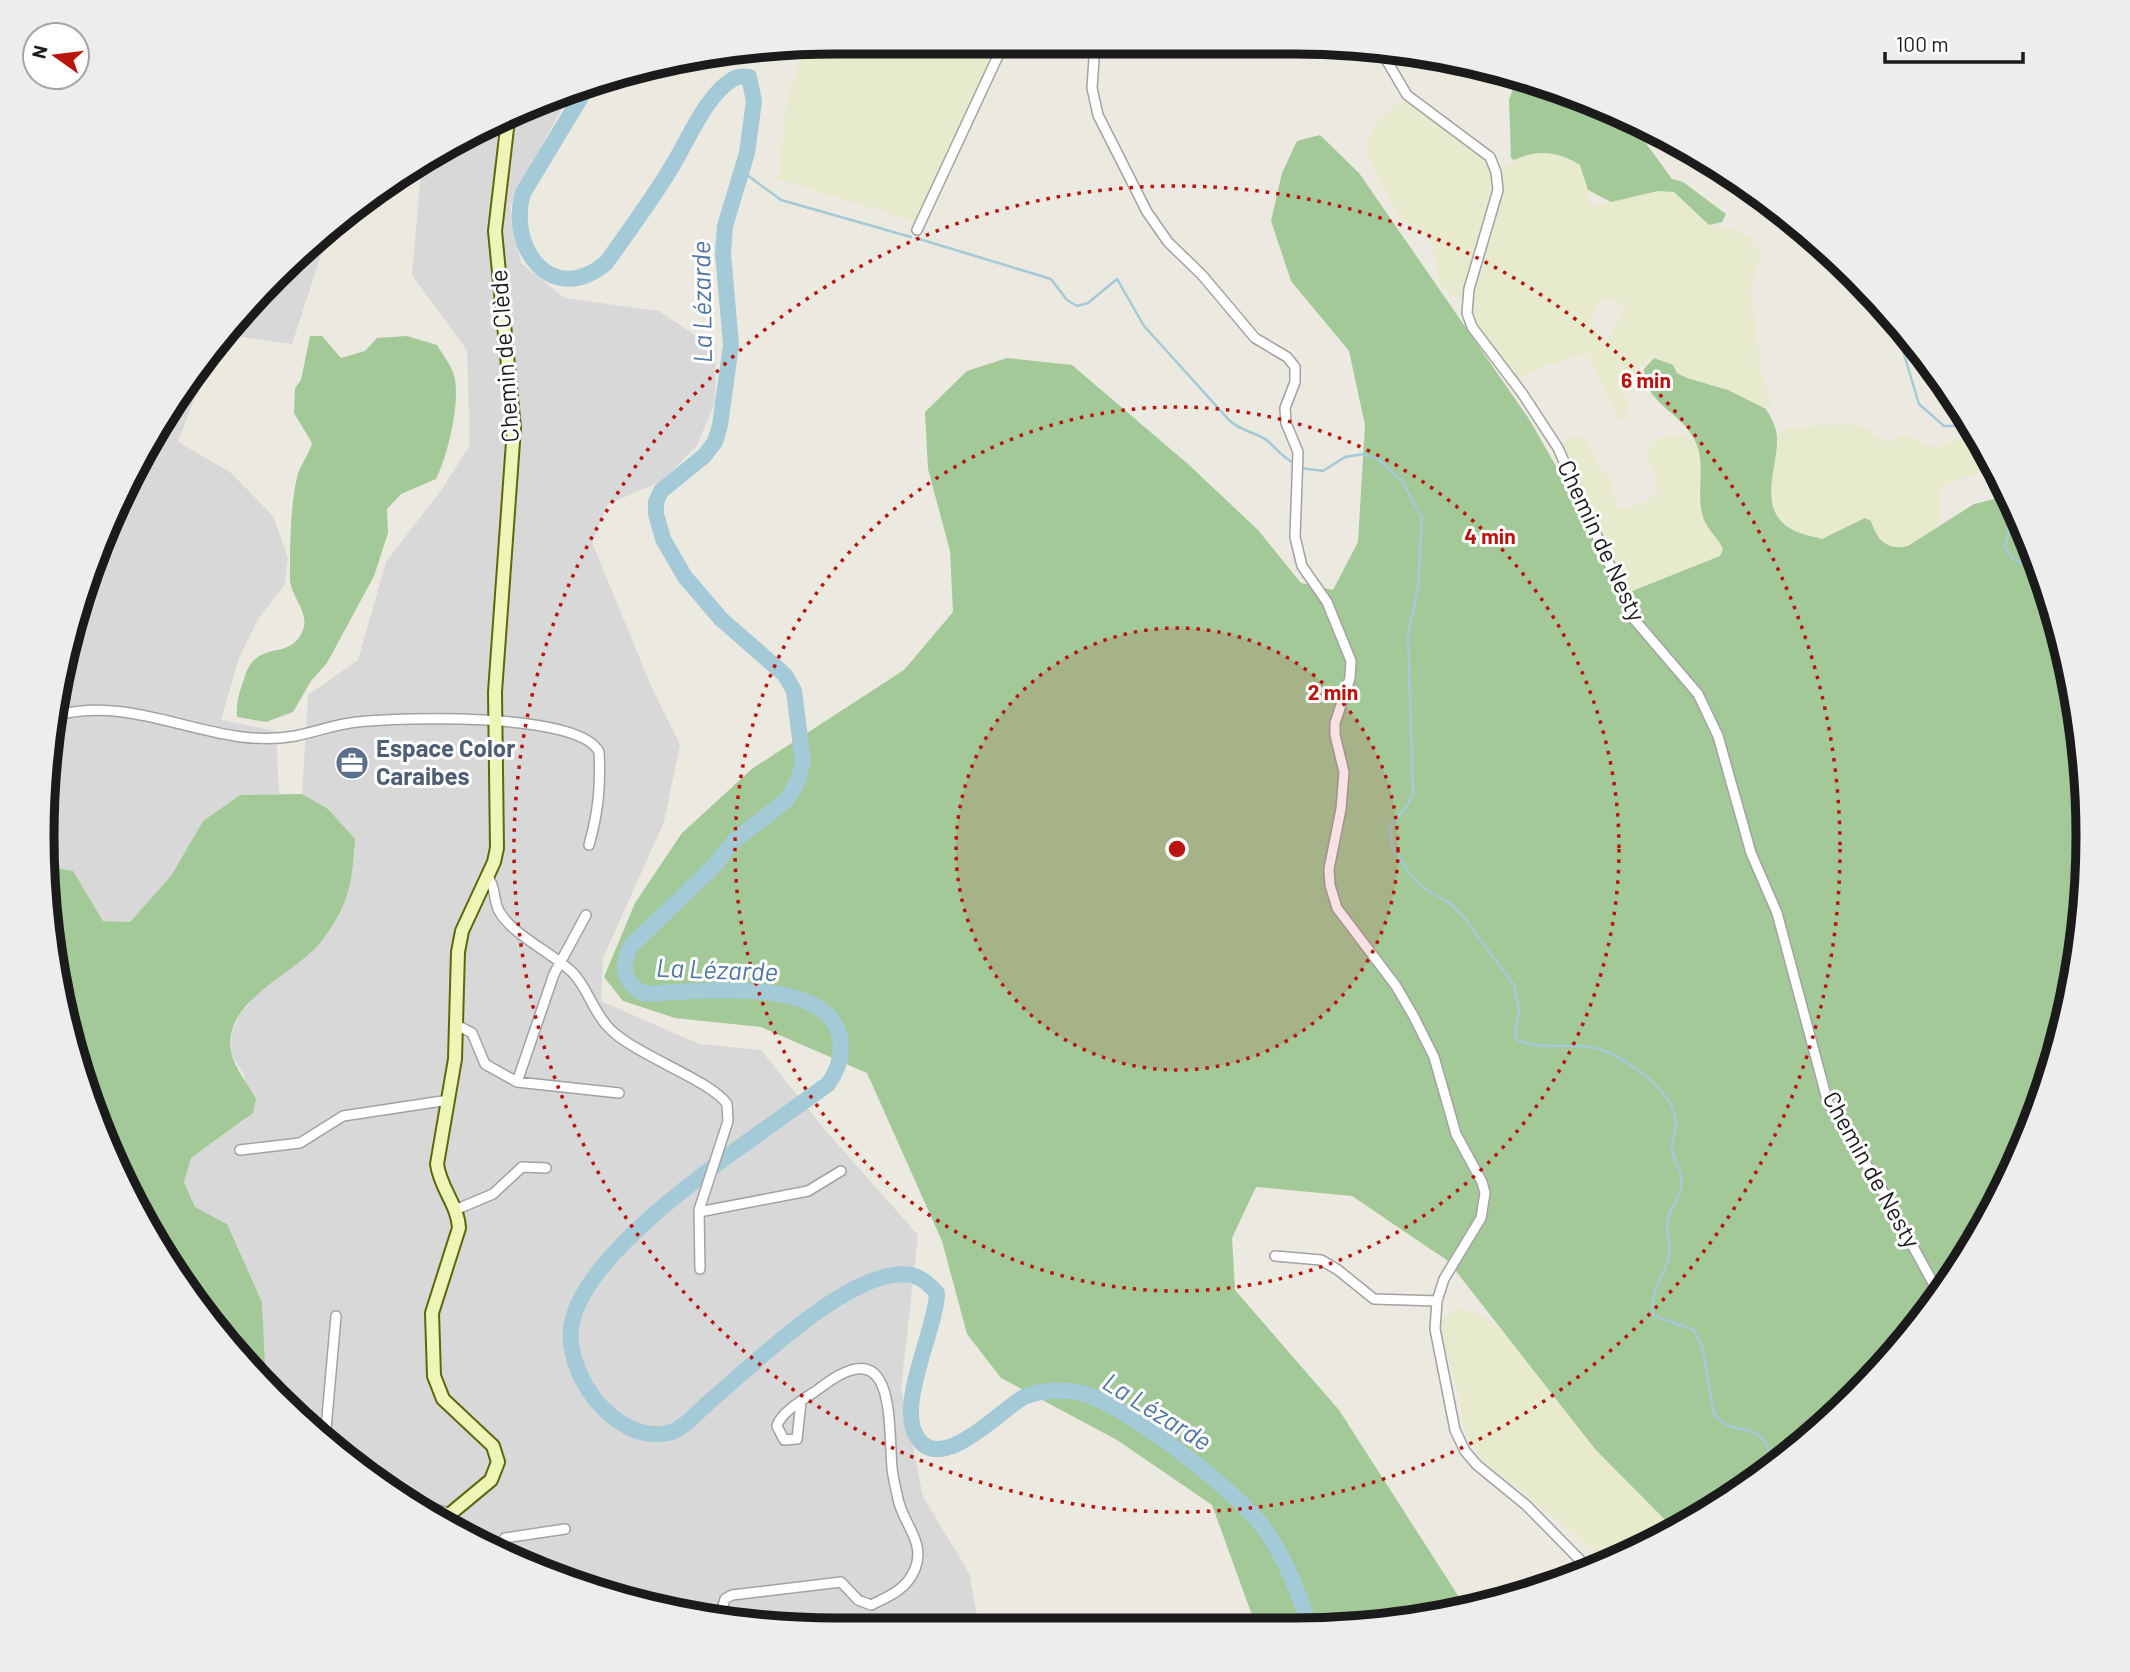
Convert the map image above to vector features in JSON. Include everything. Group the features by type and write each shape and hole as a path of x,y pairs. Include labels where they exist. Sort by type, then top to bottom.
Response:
{"main road":[{"name":"Chemin de Clède","path":"455,1210 439,1181 437,1164 455,1059 456,972 462,931 488,877 497,848 494,718 500,600 514,428 495,231 507,127"},
{"path":"448,1515 491,1480 498,1462 493,1446 443,1399 434,1376 432,1313 458,1228 455,1210"}],"street":[{"path":"917,230 999,54"},
{"path":"1094,54 1092,88 1098,115 1147,212 1168,242 1202,275 1255,338 1287,357 1295,367 1295,382 1285,408 1286,423 1299,461 1295,537 1302,566 1327,602 1350,661 1350,678 1335,723 1335,735 1344,772 1341,809 1329,870 1330,885 1337,908 1396,986 1414,1017 1434,1057 1456,1134 1482,1182 1485,1193 1481,1218 1444,1279 1437,1301 1435,1329 1455,1430 1465,1451 1562,1538 1583,1562"},
{"name":"Chemin de Nesty","path":"1386,60 1407,95 1490,157 1496,172 1497,190 1469,289 1467,313 1472,327 1522,393 1558,448 1633,618 1698,694 1718,736 1751,853 1777,913 1828,1103 1881,1188 1934,1284"},
{"path":"64,714 105,710 145,713 222,734 276,738 375,720 494,718 585,738 597,747 601,799 589,845"},
{"path":"488,877 492,882 499,911 508,922 578,979 597,1015 612,1031 655,1061 723,1098 729,1111 728,1121 704,1188 699,1212 700,1269"},
{"path":"517,1082 559,961 586,915"},
{"path":"455,1024 472,1033 485,1064 517,1082 619,1093"},
{"path":"240,1150 300,1143 343,1116 449,1100"},
{"path":"455,1210 493,1194 522,1167 546,1168"},
{"path":"699,1212 808,1191 841,1171"},
{"path":"1275,1256 1321,1260 1374,1299 1437,1301"},
{"path":"326,1428 336,1317"},
{"path":"722,1609 726,1599 732,1595 841,1582 858,1600 871,1605 898,1593 915,1569 919,1545 900,1510 892,1471 890,1408 883,1384 869,1370 852,1368 838,1374 801,1402"},
{"path":"502,1542 505,1538 565,1529"}],"shaded area":[{"path":"564,104 510,206 521,263 564,298 659,311 716,349 715,403 697,445 663,481 608,504 592,542 651,686 680,745 664,822 603,958 601,1001 699,1044 761,1050 826,1131 918,1235 901,1388 923,1497 969,1573 978,1618 785,1616 683,1603 585,1576 537,1558 445,1513 360,1456 321,1424 265,1370 262,1302 227,1224 195,1207 184,1182 191,1158 246,1119 245,1077 231,1054 232,1032 240,1014 249,1004 328,809 302,794 308,695 358,660 386,562 442,489 470,445 467,350 412,275 421,174 490,135"},
{"path":"324,245 292,344 236,336 283,283"},
{"path":"201,381 178,442 230,472 273,516 288,558 284,586 258,619 239,658 221,720 276,731 279,794 240,795 203,821 171,876 131,922 103,921 73,872 55,868 54,836 61,734 69,683 81,634 114,537 135,490 159,445"}],"green space":[{"path":"998,54 919,223 778,179 787,101 801,59 796,56"},
{"path":"1514,86 1593,114 1640,135 1672,179 1683,182 1726,214 1722,222 1709,225 1674,192 1658,191 1611,202 1588,190 1580,165 1556,154 1531,154 1514,160 1511,158 1509,100"},
{"path":"1412,100 1488,155 1496,172 1522,156 1542,151 1557,154 1580,165 1587,182 1590,207 1658,191 1674,192 1709,225 1737,230 1750,238 1760,255 1750,291 1760,370 1772,406 1766,409 1728,390 1687,378 1654,358 1645,360 1629,380 1624,392 1628,403 1626,417 1619,421 1587,354 1559,361 1513,381 1472,327 1468,300 1451,296 1439,281 1433,247 1426,236 1400,218 1376,175 1368,153 1369,139 1377,122 1396,105","holes":["1606,300 1627,304 1607,341 1593,326 1592,317 1596,305"]},
{"path":"1320,135 1359,173 1529,419 1561,475 1616,587 1627,593 1720,556 1723,549 1703,517 1700,456 1693,437 1656,399 1646,381 1644,369 1654,358 1673,365 1677,373 1687,378 1728,390 1766,409 1775,427 1777,442 1771,498 1774,511 1782,522 1795,531 1822,539 1865,518 1871,521 1876,534 1884,542 1894,547 1908,546 1974,504 1999,498 2034,585 2061,683 2074,785 2076,836 2069,938 2061,989 2049,1038 2016,1135 1971,1227 1914,1312 1847,1389 1770,1456 1728,1486 1667,1522 1595,1449 1448,1261 1352,1196 1256,1187 1232,1238 1235,1290 1339,1410 1461,1600 1396,1611 1345,1616 1253,1618 1212,1505 1117,1440 1001,1378 967,1334 942,1241 867,1073 761,1027 675,1018 623,1001 604,977 635,903 682,833 753,768 904,670 953,612 950,551 928,469 925,412 967,371 1007,358 1072,365 1188,464 1258,530 1301,583 1333,590 1358,542 1365,425 1349,351 1291,281 1271,221 1282,173 1297,141"},
{"path":"310,336 322,336 341,358 365,351 377,338 407,336 437,345 454,375 455,413 445,456 436,479 401,494 387,509 388,533 374,576 327,663 311,681 293,712 266,722 237,717 237,706 250,664 265,653 291,645 298,640 303,630 304,617 291,585 290,554 297,477 312,443 294,413 295,388 301,380"},
{"path":"1847,424 1865,427 1886,443 1900,435 1909,435 1926,445 1940,447 1965,436 1986,473 1980,472 1951,483 1939,492 1940,516 1934,530 1908,546 1897,548 1884,545 1876,536 1871,521 1859,519 1839,533 1822,539 1795,531 1780,520 1772,502 1771,469 1777,438 1784,428"},
{"path":"1687,434 1701,449 1703,517 1723,549 1720,556 1626,593 1563,443 1574,435 1584,438 1601,470 1611,475 1615,504 1621,509 1645,502 1658,493 1656,478 1648,463 1647,450 1651,442 1667,435"},
{"path":"302,794 328,809 355,839 348,892 332,926 311,952 250,1002 238,1016 232,1032 232,1057 256,1099 253,1113 191,1158 184,1182 195,1207 227,1224 262,1302 265,1370 216,1312 186,1270 135,1182 114,1135 96,1087 69,989 56,887 55,868 73,871 103,921 130,922 171,876 203,821 240,795"},
{"path":"1457,1309 1481,1315 1501,1329 1595,1449 1667,1522 1597,1556 1551,1515 1483,1462 1464,1429 1460,1399 1439,1329 1442,1318"}],"waterway":[{"name":"La Lézarde","path":"581,98 523,193 520,214 528,251 538,266 552,275 568,279 586,275 606,263 663,180 714,96 733,79 749,77 754,101 747,153 725,226 723,253 731,345 720,425 715,442 704,456 661,491 656,502 656,514 663,539 685,577 721,619 785,675 794,691 803,762 798,780 787,800 735,840 713,867 630,947 625,962 626,974 632,985 645,994 754,991 783,995 809,1003 828,1015 839,1034 841,1048 838,1067 828,1084 723,1159 645,1222 587,1287 571,1328 572,1349 583,1380 601,1406 628,1427 649,1434 672,1432 687,1423 804,1321 833,1301 861,1285 888,1276 915,1276 937,1293 911,1406 912,1423 917,1437 928,1447 941,1449 955,1445 1030,1395 1071,1391 1090,1396 1115,1408 1172,1445 1246,1508 1269,1535 1283,1560 1306,1618"},
{"path":"743,172 781,200 911,237"},
{"path":"916,238 1051,279 1067,300 1077,306 1088,303 1117,279 1144,326 1229,420 1265,439 1295,464"},
{"path":"1901,344 1919,404 1944,426 1959,426"},
{"path":"1301,468 1323,471 1345,457 1363,454 1378,459 1402,481 1422,517 1418,588 1408,635 1413,792 1408,805 1390,826 1392,846 1409,873 1422,887 1450,903 1463,916 1514,985 1519,1009 1515,1036 1517,1040 1539,1046 1585,1046 1607,1052 1639,1071 1668,1100 1676,1122 1672,1148 1682,1183 1680,1194 1668,1219 1669,1256 1655,1292 1654,1316 1694,1330 1702,1346 1714,1414 1731,1427 1748,1430 1762,1438 1770,1456"},
{"path":"2010,523 2005,547 2013,559 2027,565"}],"place":[{"name":"Espace Color Caraibes","path":"352,763"}]}
